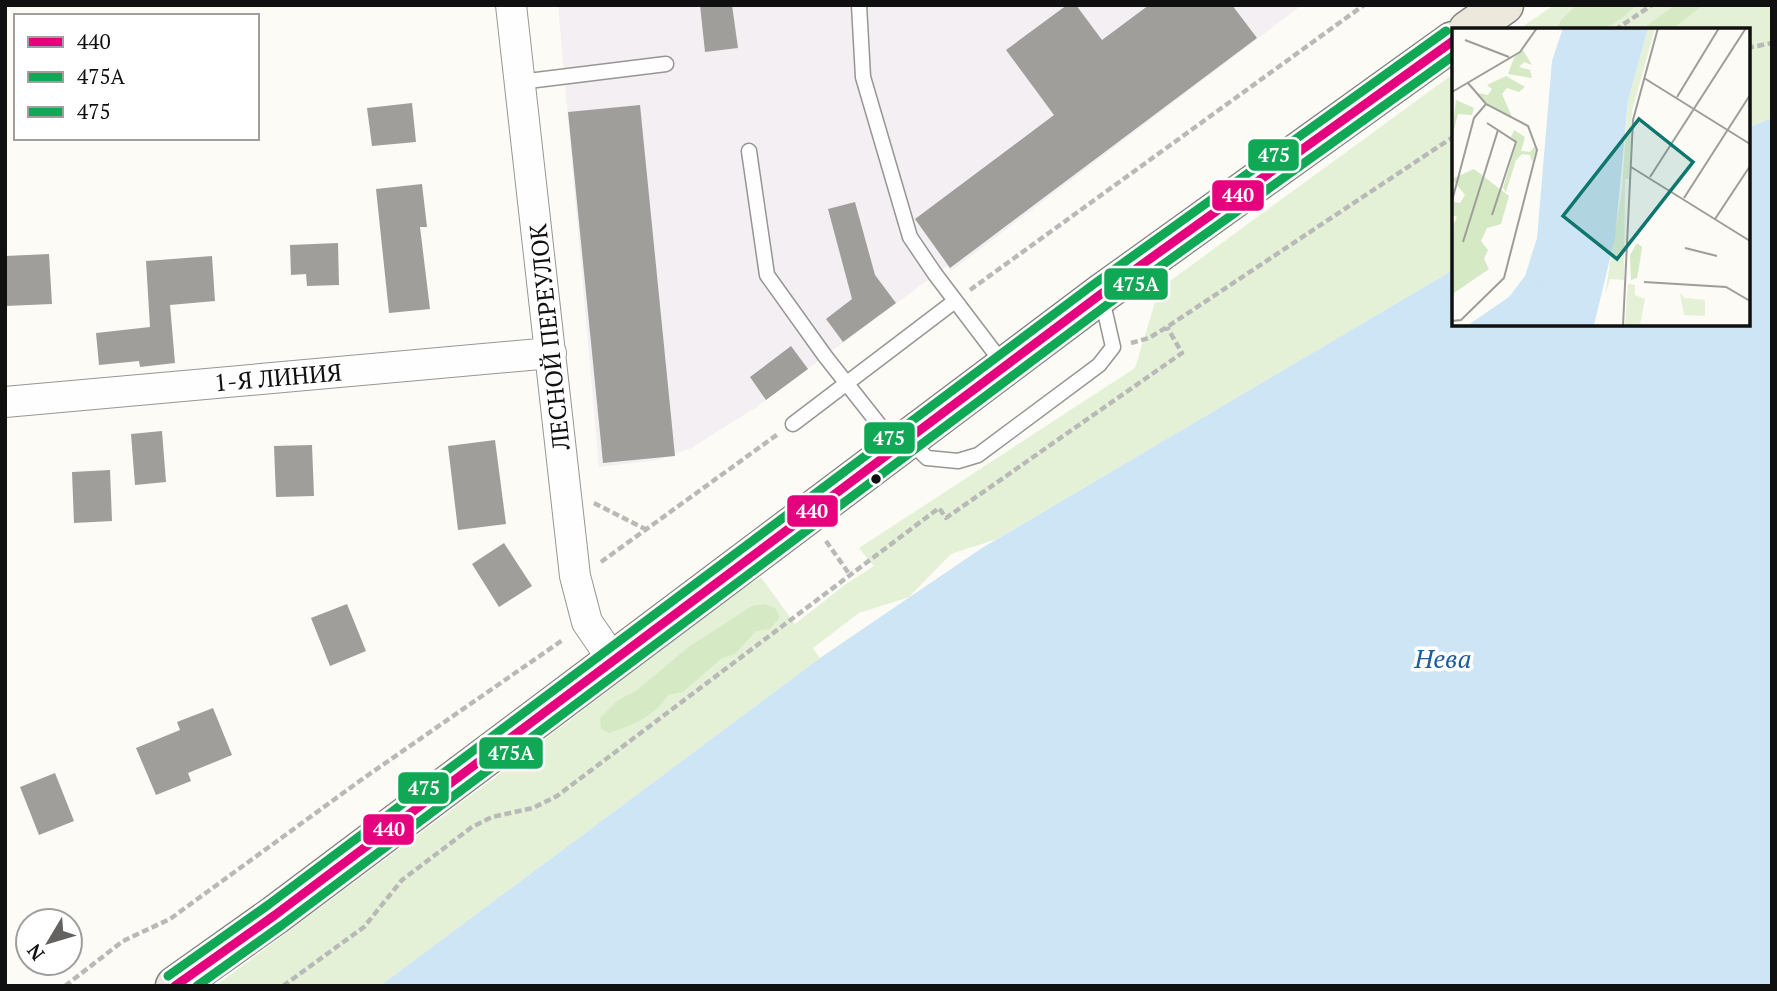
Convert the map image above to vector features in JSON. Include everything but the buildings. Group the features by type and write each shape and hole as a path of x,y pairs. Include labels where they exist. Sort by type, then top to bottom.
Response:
{"main road":[{"path":"175,986 275,915 1101,294 1452,38"}],"street":[{"name":"ЛЕСНОЙ ПЕРЕУЛОК","path":"511,5 575,576 587,622 613,660"},
{"name":"1-Я ЛИНИЯ","path":"5,402 551,353"}],"lane":[{"path":"859,5 863,77 910,237 1005,366"},
{"path":"520,82 666,64"},
{"path":"749,151 767,275 847,384 902,443 927,458 958,461 978,455 1099,365 1113,347 1101,294"},
{"path":"793,424 956,301"}],"path":[{"path":"956,301 1364,5"},
{"path":"1618,28 1652,5"},
{"path":"1749,48 1772,43"},
{"path":"1113,347 1149,338 1167,327 1452,138"},
{"path":"284,986 364,928 402,880 472,827 492,817 534,808 557,796 939,508 946,519 1182,352 1167,327"},
{"path":"575,576 607,558 793,424"},
{"path":"565,474 595,504 647,530"},
{"path":"65,986 122,941 170,919 360,780 587,622"}],"shaded area":[{"path":"558,5 1302,5 951,271 947,266 755,408 691,448 658,460 599,467"}],"green space":[{"path":"1554,5 1772,5 1772,118 1749,127 1749,28 1521,28"},
{"path":"1577,5 1636,5 1616,22 1604,28 1557,28 1561,20"},
{"path":"1675,5 1703,5 1674,28 1644,28"},
{"path":"1452,75 1452,271 997,539 951,554 909,597 859,613 813,648 820,658 380,986 215,986 739,591 761,577 795,624 874,566 859,548 1135,368 1159,289"},
{"path":"765,604 775,608 780,617 770,629 756,631 735,654 722,658 683,692 668,695 643,719 610,733 601,729 600,718 617,701 637,690 690,646 752,606"}],"water":[{"name":"Нева","path":"1772,118 1772,986 380,986 820,658 982,548 1452,271 1452,326 1749,326 1749,127"}],"transit line":[{"name":"475","path":"168,976 268,905 1094,284 1446,31"},
{"name":"440","path":"175,986 275,915 1101,294 1452,42"},
{"name":"475А","path":"197,986 282,925 1108,304 1452,57"}]}
